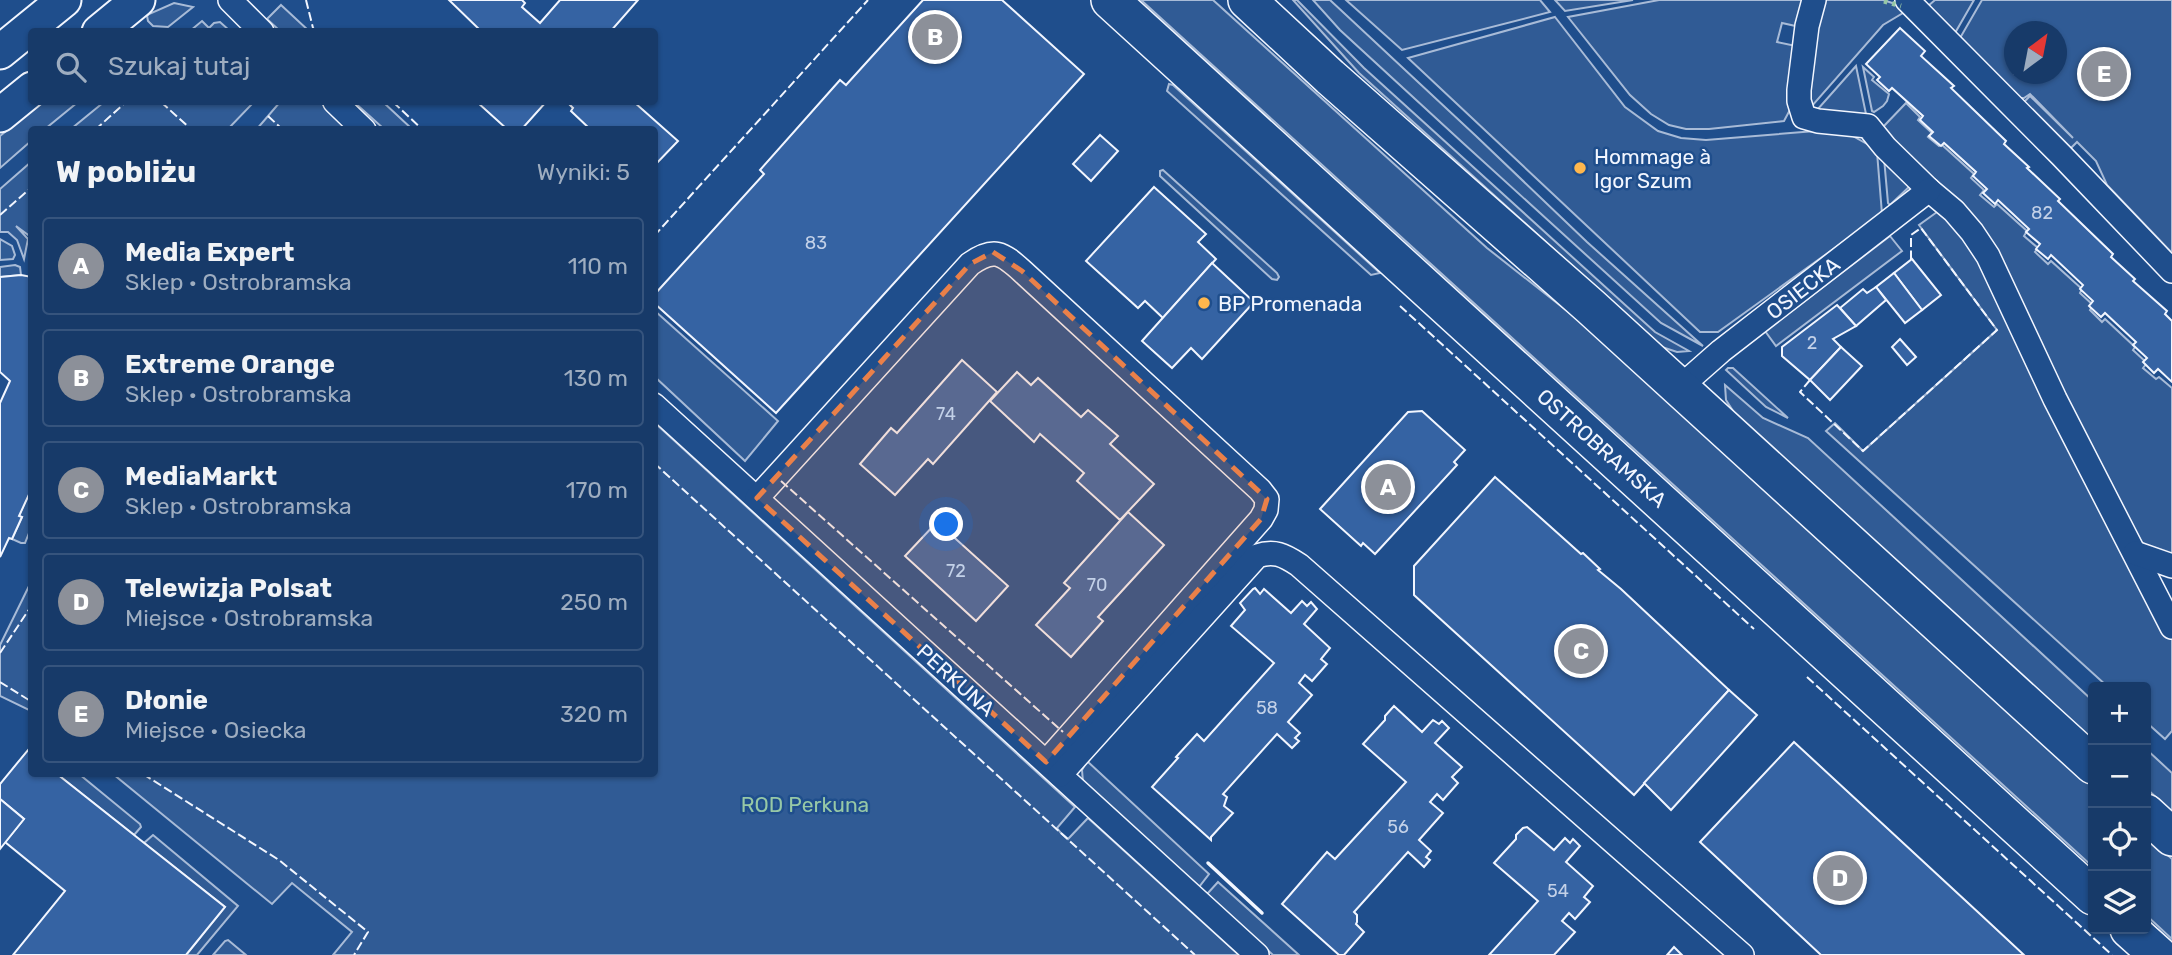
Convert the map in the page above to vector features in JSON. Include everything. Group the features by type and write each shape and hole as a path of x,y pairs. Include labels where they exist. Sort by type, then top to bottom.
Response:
{"main road":[{"name":"OSTROBRAMSKA","path":"1110,0 2088,891"},
{"path":"1247,0 1330,77 1580,297 2088,760"},
{"path":"2151,818 2172,837"},
{"path":"2135,934 2158,955"}],"street":[{"path":"30,28 64,0"},
{"path":"104,28 138,0"},
{"path":"230,0 258,28"},
{"path":"1814,0 1807,26 1798,101 1804,117 1868,126 1885,147 1954,211 1972,232 1988,256 2055,399 2136,552 2172,627"},
{"path":"1907,0 2172,271"},
{"path":"0,52 28,29"},
{"path":"0,115 28,92"},
{"path":"338,105 360,126"},
{"name":"OSIECKA","path":"1679,388 1721,351 1929,190"},
{"path":"757,498 970,264 981,256 993,253 1007,258 1032,280 1267,499 1266,510 1261,519 1053,768"},
{"name":"PERKUNA","path":"658,409 1257,955"},
{"path":"1053,768 1257,556 1268,552 1279,554 1299,565 1742,955"},
{"path":"2136,552 2172,566"}],"highlighted area":[{"path":"993,252 1022,271 1267,499 1261,519 1046,762 757,498 970,264"}],"shaded area":[{"path":"1141,0 1213,0 1487,248 1590,329 2088,782 2088,862"},
{"path":"1293,0 1297,0 1364,68 1655,332 1689,351 1677,352 1662,347 1359,73"},
{"path":"1313,0 1330,0 1587,242 1703,346 1661,323 1340,30"},
{"path":"1346,0 1540,0 1550,12 1402,50"},
{"path":"1555,0 1633,0 1565,11"},
{"path":"1659,0 1806,0 1800,27 1782,23 1777,42 1796,46 1792,106 1784,121 1709,129 1686,129 1669,125 1651,114 1630,95 1568,17"},
{"path":"1823,0 1883,0 1908,10 1883,25 1812,106 1807,99 1817,11"},
{"path":"1935,0 1974,0 1955,33 1928,6"},
{"path":"1982,0 2172,0 2172,253 2107,185 2096,161 2077,142 2068,151 2022,104 2030,96 2073,138 2030,94 2018,98 2004,84 2067,84 2067,21 2004,21 2004,84 1960,38"},
{"path":"174,3 193,7 168,27 153,26 148,21 149,14"},
{"path":"281,5 306,28 277,28 267,19"},
{"path":"1555,17 1625,107 1658,131 1681,138 1706,140 1828,130 1849,134 1867,144 1877,152 1882,214 1718,332 1700,332 1408,58"},
{"path":"202,21 209,28 194,28"},
{"path":"220,22 227,28 209,28 214,23"},
{"path":"1856,66 1866,114 1817,110"},
{"path":"1863,67 1874,77 1872,80 1889,94 1883,106 1874,112 1872,111"},
{"path":"1169,84 1380,273 1371,275 1167,91"},
{"path":"1906,103 1932,133 1928,137 1939,146 1941,144 1974,174 1971,178 1984,190 1980,195 1994,207 1997,204 2027,231 2024,236 2038,248 2035,252 2048,264 2051,261 2082,289 2080,293 2093,305 2090,310 2102,322 2105,319 2135,347 2133,350 2147,363 2143,368 2172,388 2172,559 2145,549 2067,401 2008,273 1883,133 1883,127"},
{"path":"38,105 74,105 49,126 28,126 28,144 0,168 0,136"},
{"path":"100,105 251,105 231,126 75,126"},
{"path":"277,105 323,105 347,126 259,126"},
{"path":"357,105 386,105 409,126 381,126"},
{"path":"1884,158 1911,185 1890,205 1888,203"},
{"path":"28,165 28,235 16,226 28,239 24,259 17,240 8,232 0,232 0,189"},
{"path":"1163,170 1277,273 1277,280 1272,279 1160,176 1160,171"},
{"path":"1937,212 1943,214 1974,249 2172,640 2172,731 2165,739 2151,726 2151,682 2102,682 1826,431 1835,423 1863,451 1997,330 1919,225"},
{"path":"1890,236 1902,251 1776,346 1765,331"},
{"path":"0,239 12,246 15,255 13,259 0,260"},
{"path":"0,267 20,267 21,275 0,277"},
{"path":"658,314 778,421 745,461 658,380"},
{"path":"1733,368 1788,418 1766,407 1726,370"},
{"path":"1725,385 1763,418 1808,438 2088,696 2088,736 1735,414 1726,400"},
{"name":"ROD Perkuna","path":"658,426 1075,807 1057,828 1061,833 1068,839 1088,818 1239,955 333,955 352,932 292,883 272,904 117,777 658,777"},
{"path":"28,495 28,536 25,543 12,539 22,517 19,516"},
{"path":"28,588 28,710 0,696 0,645"},
{"path":"2151,754 2172,773 2172,812 2151,793"},
{"path":"1087,761 1209,874 1199,887 1083,782 1082,770"},
{"path":"61,777 83,777 140,824 141,827 134,835"},
{"path":"153,835 238,906 197,955 186,955 225,907 144,843"},
{"path":"2151,840 2172,859 2172,939 2151,920"},
{"path":"1218,882 1299,955 1273,955 1205,893"},
{"path":"228,940 246,955 213,955"}],"building":[{"path":"449,0 522,0 525,3 522,7 540,23 560,0 638,0 614,28 478,28"},
{"path":"923,0 1002,0 1084,74 776,413 658,307 658,291 764,174 760,170 840,80 846,85"},
{"path":"1900,28 1925,51 1921,56 1954,86 1951,88 2006,141 2004,144 2060,199 2058,201 2113,254 2111,257 2135,279 2133,281 2167,311 2165,314 2172,321 2172,382 2158,369 2154,373 2143,362 2147,358 2133,345 2136,342 2105,313 2101,317 2089,306 2093,301 2080,289 2083,285 2051,255 2048,259 2036,249 2040,244 2026,232 2029,229 1998,200 1995,204 1983,193 1987,189 1973,176 1976,172 1944,143 1941,146 1929,136 1933,132 1920,120 1923,116 1892,88 1889,91 1877,80 1880,77 1866,64"},
{"path":"480,105 543,105 525,126 504,126"},
{"path":"570,105 637,105 678,141 658,162 658,126 587,126 571,111 573,108"},
{"path":"1100,135 1118,151 1091,181 1073,164"},
{"path":"1154,187 1206,234 1198,242 1216,259 1163,318 1145,301 1138,308 1086,261"},
{"path":"1912,259 1941,295 1922,310 1894,273"},
{"path":"1212,263 1254,302 1202,359 1191,348 1172,368 1142,341"},
{"path":"1894,273 1922,310 1905,323 1876,287"},
{"path":"28,276 28,497 12,539 9,538 0,557 0,403 10,381 0,372 0,277"},
{"path":"1876,287 1886,300 1856,326 1840,308 1863,289 1867,293"},
{"path":"1837,305 1856,326 1833,339 1841,347 1810,380 1782,356 1782,347"},
{"path":"1900,339 1916,357 1907,365 1892,347"},
{"path":"1841,347 1862,366 1830,400 1810,380"},
{"path":"962,360 997,392 933,464 928,459 895,495 860,464 891,428 897,433"},
{"path":"1017,372 1031,385 1038,378 1081,417 1088,410 1118,436 1110,444 1154,484 1120,520 1077,481 1084,473 1040,434 1034,442 990,401"},
{"path":"1422,411 1465,450 1454,462 1457,465 1375,554 1363,543 1361,546 1320,509 1408,412"},
{"path":"1495,477 1583,553 1600,569 1598,570 1729,690 1634,795 1414,595 1414,566"},
{"path":"1128,512 1164,545 1098,617 1103,621 1071,657 1036,625 1070,588 1064,583"},
{"path":"937,522 1008,586 976,621 905,556"},
{"path":"1255,588 1260,594 1264,589 1291,613 1302,601 1307,606 1311,602 1317,609 1304,624 1330,648 1321,659 1327,664 1312,681 1305,675 1299,683 1312,695 1288,722 1300,733 1295,738 1299,741 1292,748 1277,734 1223,794 1227,797 1224,806 1233,813 1211,840 1152,787 1197,734 1204,741 1274,663 1231,626 1245,610 1240,603"},
{"path":"1729,690 1757,715 1671,810 1644,783"},
{"path":"1394,706 1422,732 1433,720 1439,724 1442,721 1449,728 1435,743 1462,767 1452,777 1458,783 1443,800 1437,794 1430,802 1443,813 1419,840 1431,851 1426,857 1430,860 1424,867 1408,852 1354,912 1357,915 1356,924 1364,932 1344,955 1339,955 1282,904 1327,852 1335,859 1406,782 1363,744"},
{"path":"1794,742 2024,955 1821,955 1700,842"},
{"path":"28,750 28,777 61,777 225,907 186,955 13,955 65,891 5,842 24,819 0,799 0,784"},
{"path":"0,799 24,819 0,849"},
{"path":"1527,827 1554,850 1565,838 1570,843 1573,839 1580,846 1566,862 1593,886 1584,897 1590,902 1575,919 1569,913 1562,921 1575,932 1554,955 1489,955 1538,901 1494,863 1516,839 1516,835"},
{"path":"1674,947 1682,955 1667,955"}],"hedge":[{"path":"1884,1 1901,6"}],"fence":[{"path":"306,0 313,28"},
{"path":"658,232 868,0"},
{"path":"99,126 123,105"},
{"path":"164,105 188,126"},
{"path":"396,105 419,126"},
{"path":"268,116 279,126"},
{"path":"0,215 28,190"},
{"path":"1810,380 1800,392 1863,451 1997,330 1921,228 1911,235 1911,261"},
{"path":"1400,306 1754,629"},
{"path":"658,467 1195,955"},
{"path":"781,481 1063,732"},
{"path":"0,653 28,611"},
{"path":"1807,677 2112,955"},
{"path":"0,682 28,700"},
{"path":"148,777 279,860 368,932 354,955"}],"wall":[{"path":"1208,863 1262,913"}],"place":[{"name":"Extreme Orange","path":"935,37"},
{"name":"Dłonie","path":"2104,74"},
{"name":"Hommage à Igor Szum","path":"1580,168"},
{"name":"BP Promenada","path":"1204,303"},
{"name":"Media Expert","path":"1388,487"},
{"name":"MediaMarkt","path":"1581,651"},
{"name":"Telewizja Polsat","path":"1840,878"}]}
